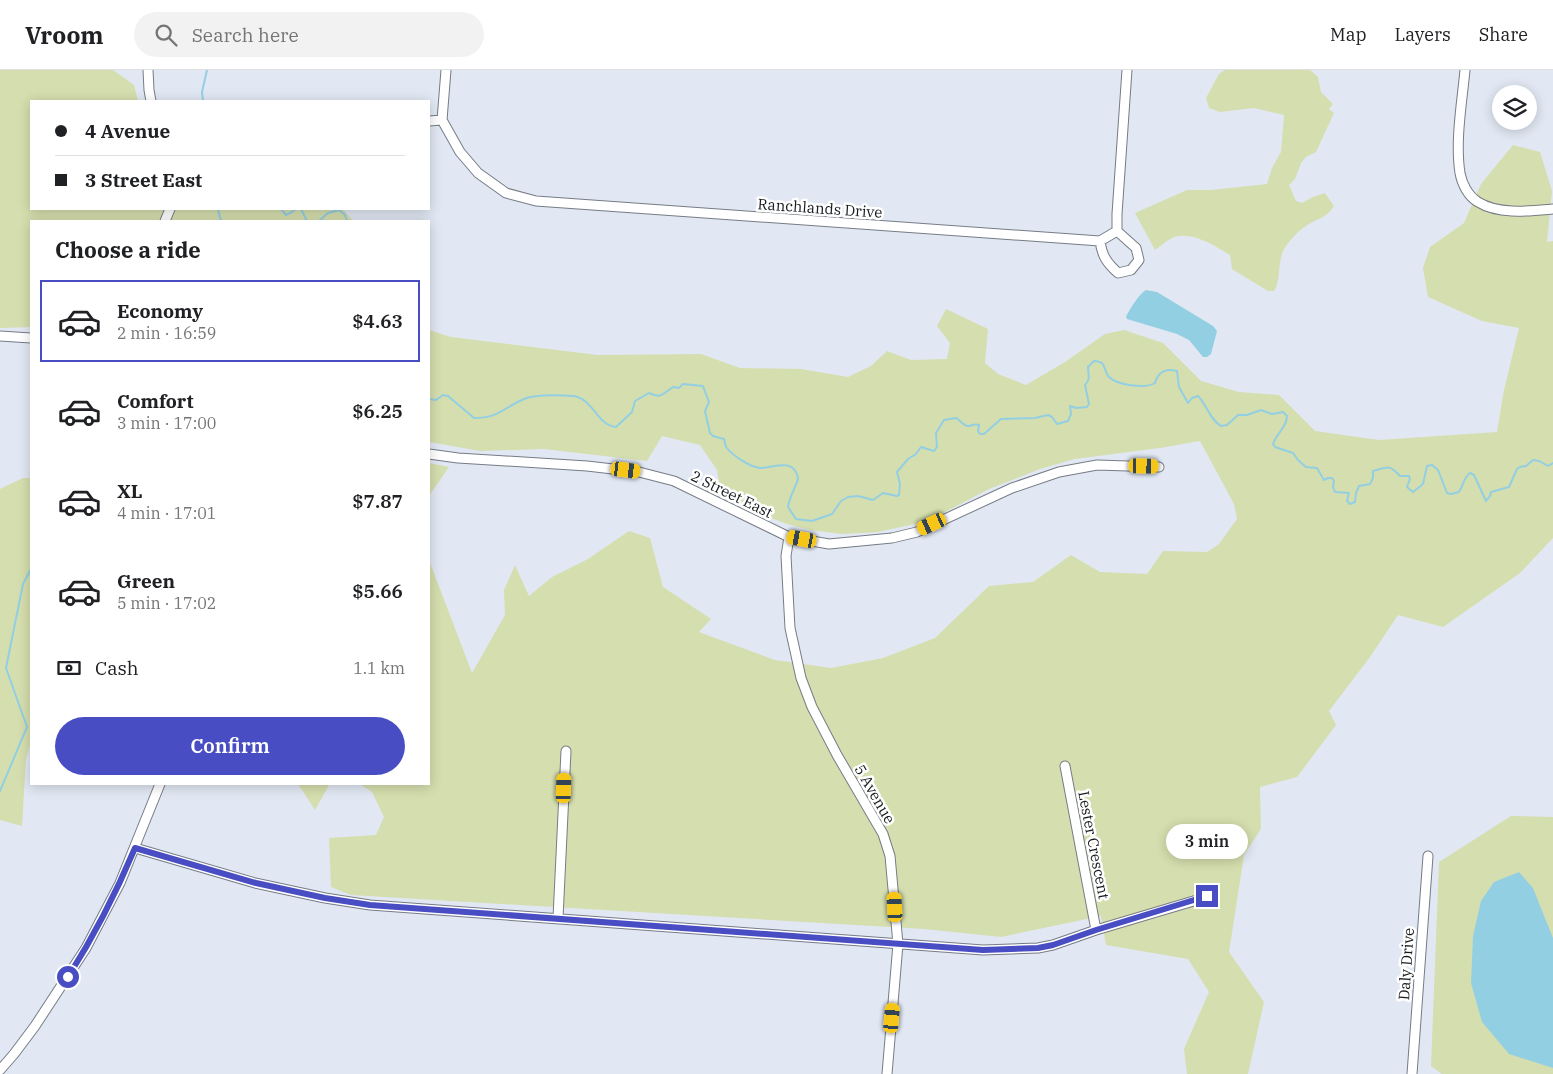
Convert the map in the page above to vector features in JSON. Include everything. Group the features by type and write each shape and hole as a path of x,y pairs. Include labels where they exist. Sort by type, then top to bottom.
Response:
{"street":[{"path":"148,70 151,100"},
{"path":"430,121 442,120 446,70"},
{"path":"1117,231 1100,241 1101,252 1107,264 1118,273 1131,270 1139,260 1136,248 1117,231 1127,70"},
{"path":"1465,70 1460,174 1468,193 1477,202 1506,210 1553,209"},
{"name":"Ranchlands Drive","path":"442,120 460,152 478,173 506,193 536,201 1100,241"},
{"path":"0,336 30,338"},
{"name":"2 Street East","path":"430,454 458,458 587,466 639,472 674,481 789,537 829,544 892,538 916,532 1012,488 1059,472 1097,465 1160,467"},
{"name":"5 Avenue","path":"789,537 786,556 790,628 801,678 812,708 883,834 890,856 898,944 887,1074"},
{"path":"558,918 566,751"},
{"name":"Lester Crescent","path":"1065,766 1096,930"},
{"path":"0,1070 35,1026 86,948 120,883 160,785"},
{"path":"135,848 256,883 325,898 370,905 983,950 1038,948 1053,945 1207,896"},
{"name":"Daly Drive","path":"1412,1074 1428,856"}],"green space":[{"path":"0,70 113,70 134,85 138,100 30,100 30,210 344,210 352,220 30,220 30,327 0,328"},
{"path":"1225,70 1310,70 1318,77 1321,92 1333,104 1329,109 1334,113 1316,152 1306,157 1301,163 1295,179 1289,185 1296,201 1302,203 1325,193 1334,206 1325,216 1310,223 1301,230 1286,246 1281,257 1278,281 1274,291 1268,291 1232,269 1230,255 1199,239 1176,236 1155,250 1135,213 1187,190 1211,190 1267,184 1272,168 1281,152 1284,115 1254,108 1220,112 1209,108 1206,98 1219,74"},
{"path":"1513,145 1540,152 1552,191 1547,242 1553,241 1553,538 1520,573 1443,627 1398,615 1370,657 1329,711 1336,725 1297,777 1260,787 1261,829 1244,855 1229,952 1264,1002 1248,1074 1187,1074 1184,1049 1209,992 1188,959 1106,945 1101,916 1001,937 924,929 351,895 331,887 329,838 376,835 384,817 372,792 362,785 430,785 430,563 472,673 505,615 504,590 515,565 529,596 552,577 588,559 629,531 650,538 663,587 711,619 699,632 775,660 831,668 883,658 935,638 989,586 1033,582 1071,555 1100,572 1147,574 1163,551 1207,552 1219,544 1237,519 1234,504 1200,441 1075,459 1040,469 989,489 928,521 878,532 842,534 810,530 787,524 748,509 720,488 717,470 700,445 662,436 647,461 544,449 480,451 430,442 430,330 451,337 598,355 701,354 740,368 801,369 848,377 871,366 887,351 911,360 947,359 950,343 937,326 946,309 988,329 985,363 998,374 1026,385 1065,362 1105,334 1124,330 1163,343 1201,381 1239,392 1279,395 1315,431 1379,440 1497,432 1504,390 1519,328 1482,321 1428,297 1423,268 1430,247 1464,223 1481,184"},
{"path":"430,463 449,467 430,495"},
{"path":"23,478 30,478 30,745 26,759 22,826 0,820 0,489"},
{"path":"299,785 329,785 315,810"},
{"path":"1511,816 1553,817 1553,1074 1442,1074 1431,1066 1439,862"}],"water":[{"path":"1146,290 1157,292 1213,326 1217,331 1211,354 1203,357 1189,340 1177,334 1127,319 1126,317 1132,306"},
{"path":"1519,872 1533,888 1553,938 1553,1068 1509,1054 1482,1022 1471,983 1473,936 1481,901 1494,882"}],"waterway":[{"path":"203,100 202,92 207,70"},
{"path":"218,210 221,220"},
{"path":"282,210 286,215 295,210"},
{"path":"302,210 306,220"},
{"path":"320,220 328,213 339,210"},
{"path":"339,210 345,215 347,220"},
{"path":"430,399 436,400 443,395 448,396 474,418 482,418 495,414 529,397 549,395 574,396 586,402 604,422 616,427 632,412 635,401 649,393 659,396 673,387 679,388 683,384 703,386 709,402 705,411 710,433 713,436 724,439 729,450 753,466 762,468 784,465 793,468 798,478 788,507 796,519 812,521 832,514 841,501 848,497 858,496 873,500 883,493 899,495 900,484 897,472 921,447 934,451 937,447 936,433 944,420 956,418 966,426 979,425 978,431 980,434 984,434 1001,419 1035,418 1048,415 1057,424 1068,421 1071,414 1070,406 1076,408 1087,407 1089,404 1085,385 1089,379 1088,367 1094,361 1103,364 1107,374 1113,380 1131,385 1150,385 1155,383 1158,376 1163,372 1169,370 1177,371 1179,387 1188,403 1192,398 1198,396 1214,420 1221,426 1227,425 1238,415 1247,415 1261,410 1272,414 1283,412 1287,416 1287,420 1273,444 1275,447 1293,453 1306,467 1317,468 1324,480 1332,478 1335,492 1349,493 1347,501 1350,504 1355,502 1359,486 1370,484 1373,478 1373,471 1385,468 1391,468 1400,476 1409,476 1410,479 1407,487 1413,492 1423,484 1427,466 1432,465 1438,470 1447,493 1451,494 1459,492 1470,473 1474,475 1486,501 1491,492 1509,487 1517,469 1520,467 1526,466 1533,460 1548,466 1553,463"},
{"path":"0,791 27,727 6,668 23,584 30,571"}],"route":[{"path":"68,977 86,948 120,883 135,848 256,883 298,893 370,905 983,950 1038,948 1053,945 1207,896"}]}
